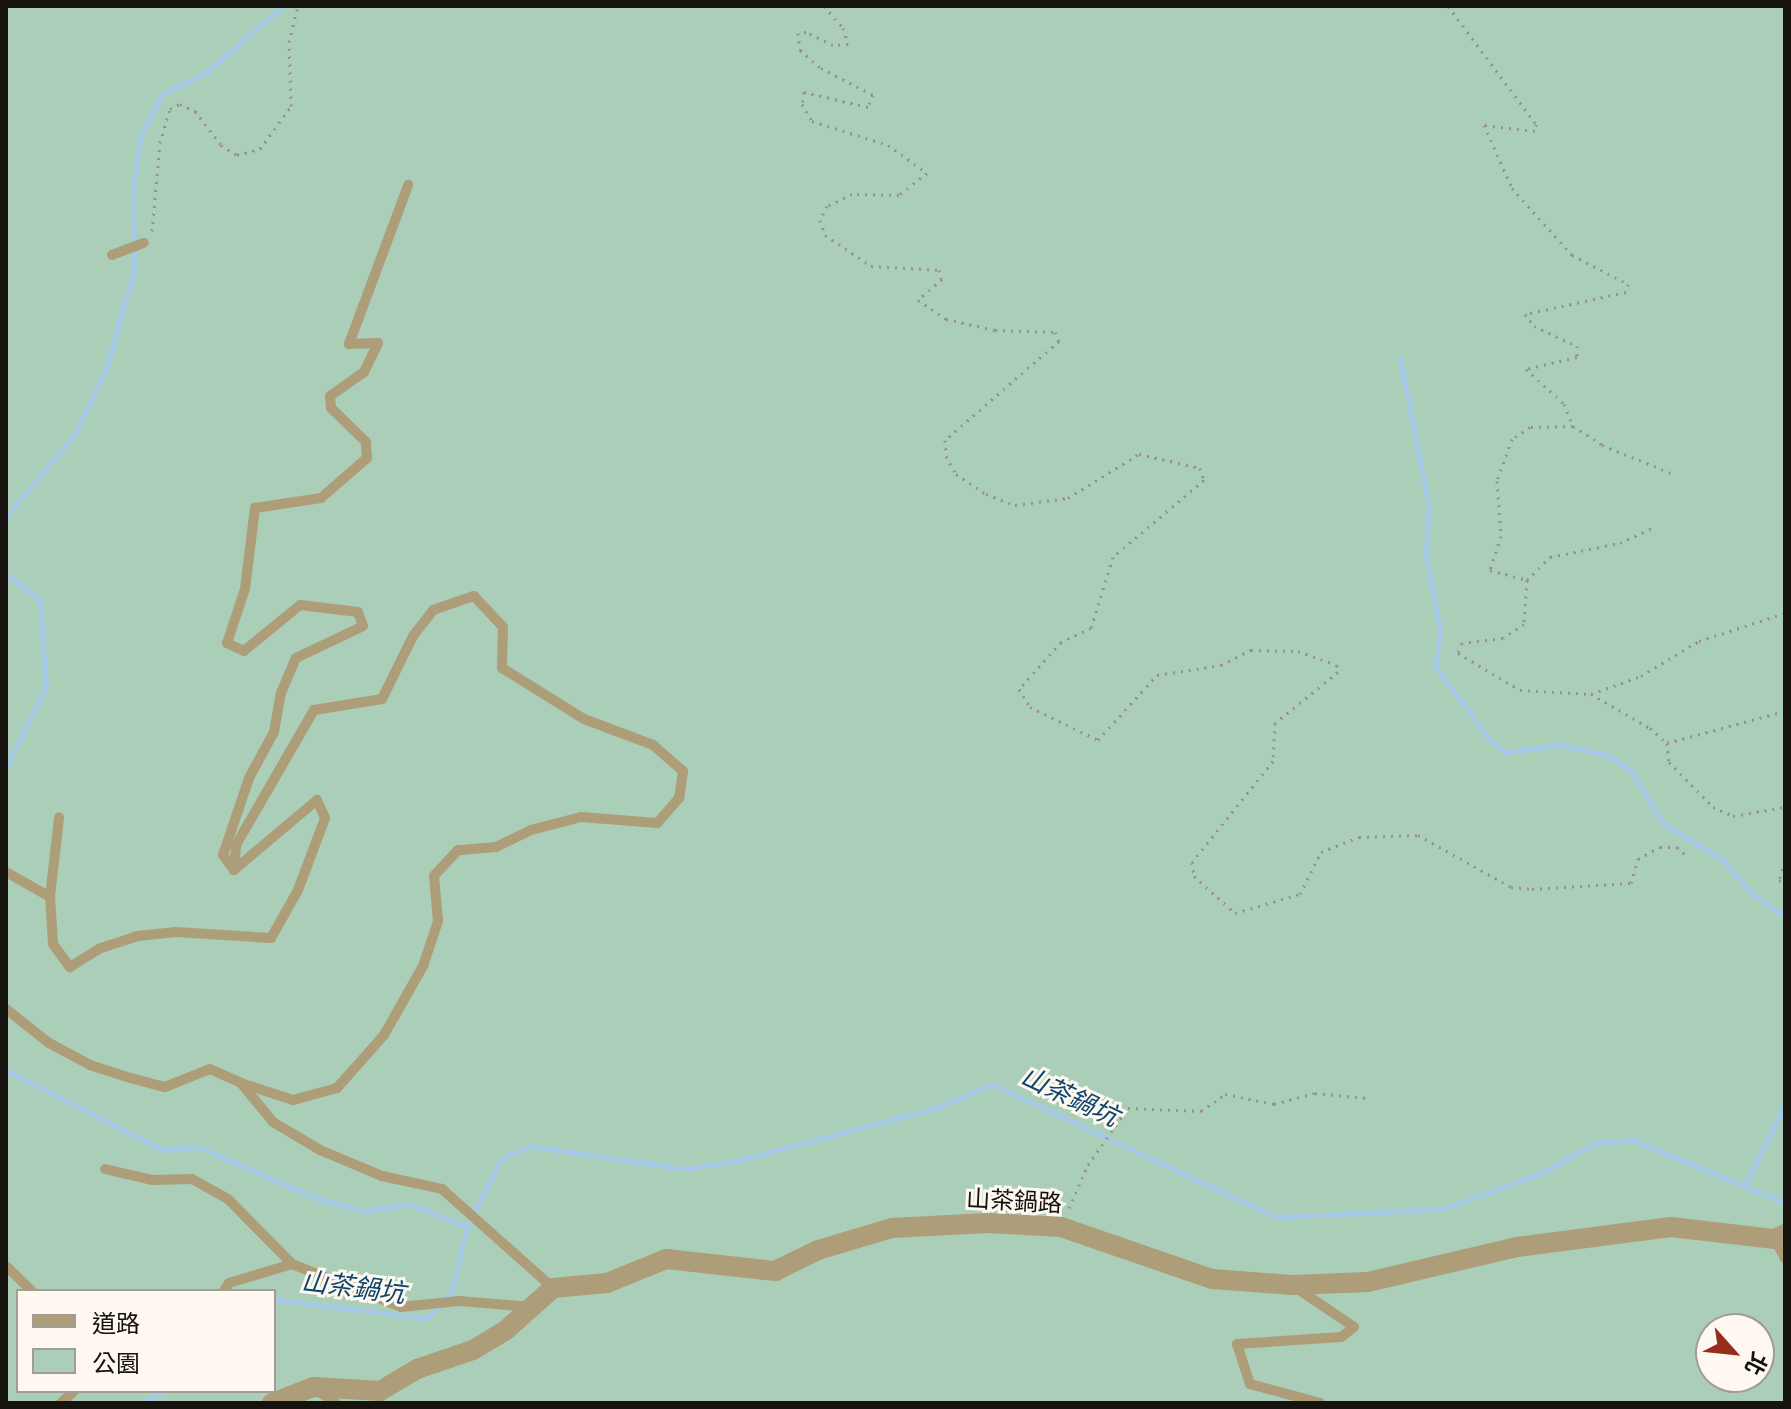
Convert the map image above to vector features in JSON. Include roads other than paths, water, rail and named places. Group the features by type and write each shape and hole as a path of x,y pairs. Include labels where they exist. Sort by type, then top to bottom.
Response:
{"street":[{"name":"山茶鍋路","path":"553,1288 607,1283 666,1259 775,1271 818,1250 892,1228 988,1223 1061,1227 1212,1279 1293,1285 1368,1282 1517,1247 1671,1227 1780,1236"},
{"path":"272,1403 313,1387 380,1391 417,1369 473,1350 553,1288"}],"lane":[{"path":"234,870 223,855 249,778 274,732 281,693 296,658 363,626 358,612 300,605 244,651 227,643 245,589 255,508 321,498 367,458 366,442 331,408 330,396 364,372 378,343 349,344 408,185"},
{"path":"112,255 144,243"},
{"path":"6,1009 49,1043 90,1065 165,1087 210,1069 293,1100 337,1088 384,1035 423,966 438,921 434,876 458,850 496,847 531,830 581,817 657,823 679,798 683,771 653,745 584,719 502,668 503,627 474,596 433,610 413,636 382,699 314,710 236,845 234,870"},
{"path":"59,818 50,897 53,944 70,967 101,948 137,936 176,932 271,938 298,890 325,818 317,800 234,870"},
{"path":"6,872 50,897"},
{"path":"241,1083 273,1122 320,1150 382,1176 442,1189 553,1288"},
{"path":"105,1169 152,1180 192,1179 228,1199 292,1264 401,1307 455,1301 532,1307"},
{"path":"1780,1236 1785,1259"},
{"path":"225,1289 229,1283 292,1264"},
{"path":"6,1266 30,1289"},
{"path":"1293,1285 1354,1327 1341,1337 1237,1344 1250,1384 1320,1403"},
{"path":"313,1387 336,1403"}],"waterway":[{"path":"6,517 76,432 107,366 134,270 133,193 140,137 162,94 207,72 282,6"},
{"path":"1400,358 1429,507 1426,554 1440,632 1435,666 1490,740 1505,752 1563,745 1607,755 1630,770 1663,823 1723,860 1753,895 1785,916"},
{"path":"6,574 40,600 46,687 6,768"},
{"path":"6,1070 163,1150 199,1147 316,1198 363,1211 411,1204 467,1227"},
{"name":"山茶鍋坑","path":"276,1299 427,1319 452,1290 467,1227 501,1159 530,1146 685,1169 740,1160 936,1108 992,1084 1276,1217 1442,1209 1537,1175 1596,1143 1633,1140 1785,1203"},
{"path":"1744,1186 1785,1104"},
{"name":"山茶鍋坑","path":"142,1403 160,1393"}]}
